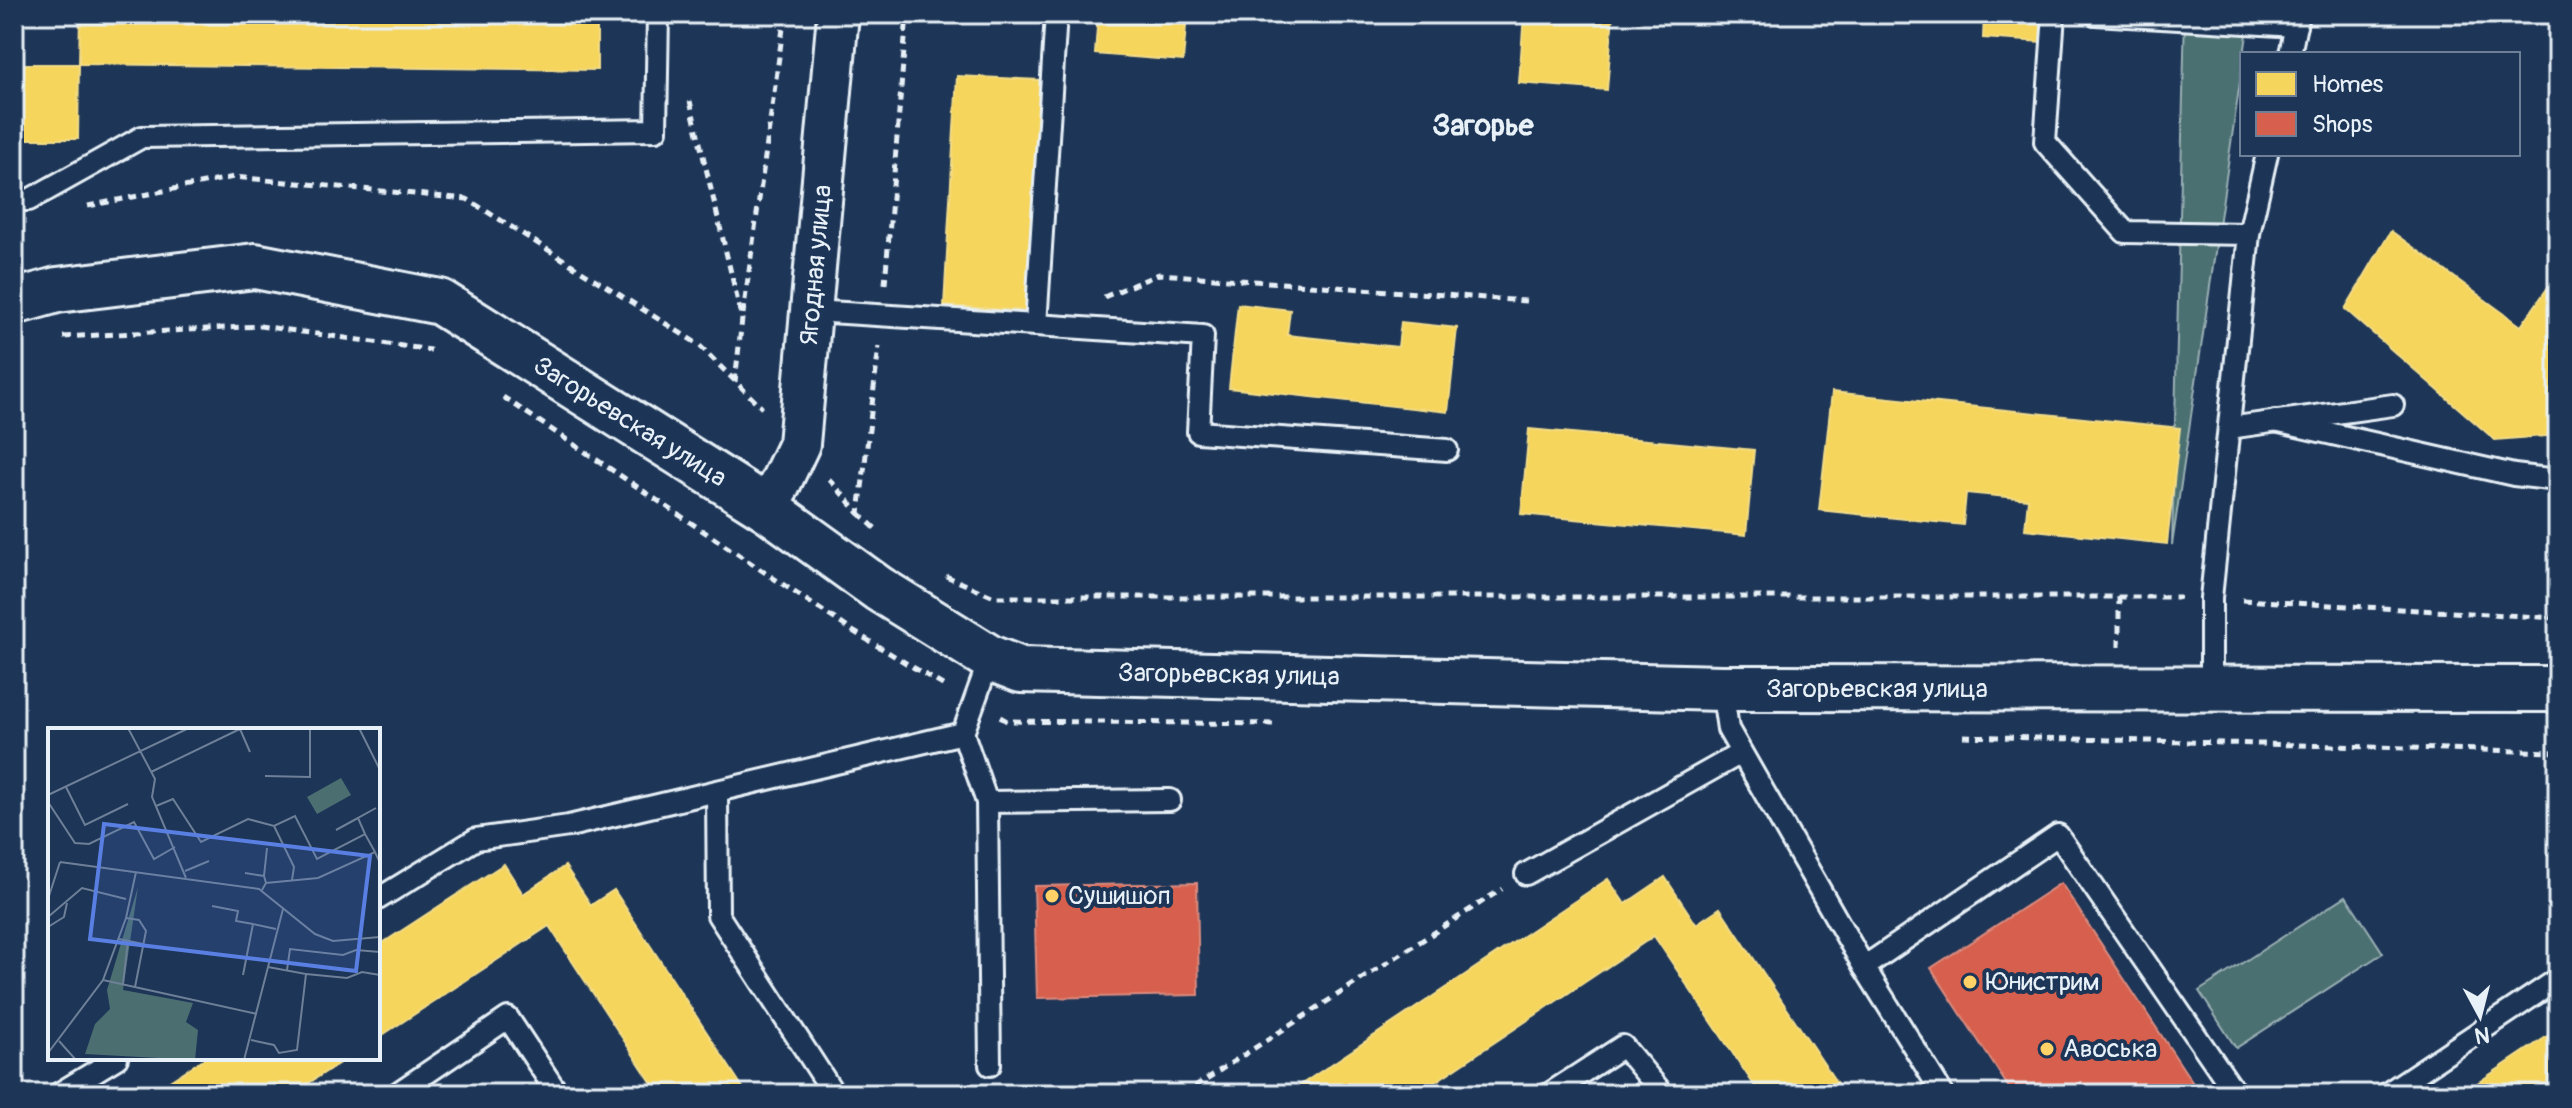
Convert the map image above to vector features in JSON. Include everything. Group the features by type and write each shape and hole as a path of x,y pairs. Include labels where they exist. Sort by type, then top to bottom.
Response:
{"street":[{"name":"Ягодная улица","path":"768,509 799,444 838,14"},
{"name":"Загорьевская улица","path":"14,302 57,290 255,266 440,302 768,509 879,589 990,658 1021,670 1722,688 2211,691 2558,689"}],"lane":[{"path":"14,200 29,200 142,137 656,130 658,14"},
{"path":"1036,325 1056,14"},
{"path":"2054,14 2045,142 2055,154 2125,232 2249,234"},
{"path":"2095,14 2297,20 2290,52"},
{"path":"2211,691 2211,598 2249,234 2267,156"},
{"path":"813,311 1203,336 1198,432 1447,450"},
{"path":"2229,428 2393,405"},
{"path":"2275,421 2514,475 2558,480"},
{"path":"990,658 963,733 987,802 990,1065"},
{"path":"1722,688 1728,729 1741,753 1864,967 1943,1094"},
{"path":"380,898 476,839 569,826 963,733"},
{"path":"1526,874 1741,753"},
{"path":"717,791 718,915 834,1094"},
{"path":"987,802 1170,800"},
{"path":"1864,967 2058,835 2236,1094"},
{"path":"2386,1094 2558,979"},
{"path":"396,1094 508,1018 558,1094"},
{"path":"1549,1094 1623,1046 1663,1094"},
{"path":"58,1094 114,1060"}],"path":[{"path":"735,382 785,14"},
{"path":"688,90 742,319"},
{"path":"82,208 234,177 467,199 698,344"},
{"path":"1036,325 1159,274 1526,301"},
{"path":"61,337 260,326 432,350"},
{"path":"497,394 851,630"},
{"path":"859,513 878,531"},
{"path":"943,575 994,597 2211,598 2558,618"},
{"path":"1183,1094 1526,874"}],"green space":[{"path":"2185,14 2250,14 2244,52 2240,52 2240,82 2172,545"},
{"path":"2346,896 2383,953 2236,1048 2199,991"}],"building: Homes":[{"path":"80,14 597,14 597,70 79,64"},
{"path":"1098,14 1187,14 1183,61 1095,54"},
{"path":"1524,14 1613,14 1607,90 1519,83"},
{"path":"1984,14 2045,14 2043,42 1983,38"},
{"path":"14,64 79,64 78,139 14,139"},
{"path":"957,76 1040,80 1027,311 944,306"},
{"path":"2391,231 2521,326 2558,273 2558,435 2495,440 2345,309"},
{"path":"1238,304 1290,310 1287,335 1398,347 1401,322 1457,328 1448,412 1229,388"},
{"path":"1832,392 2180,428 2167,544 2025,529 2028,499 1966,493 1963,525 1819,510"},
{"path":"1529,429 1754,450 1746,535 1521,514"},
{"path":"504,864 523,894 565,866 591,905 614,890 747,1094 659,1094 549,926 380,1037 380,945"},
{"path":"1665,877 1696,924 1720,908 1844,1094 1760,1094 1654,936 1417,1094 1287,1094 1608,879 1625,904"},
{"path":"2558,1029 2558,1094 2461,1094"},
{"path":"202,1060 344,1060 292,1094 150,1094"}],"building: Shops":[{"path":"1197,883 1199,995 1037,998 1034,886"},
{"path":"2061,883 2200,1094 2013,1094 1931,968"}],"place":[{"name":"Сушишоп","path":"1052,896"},
{"name":"Юнистрим","path":"1970,982"},
{"name":"Авоська","path":"2047,1049"}],"district":[{"name":"Загорье","path":"1483,125"}]}
